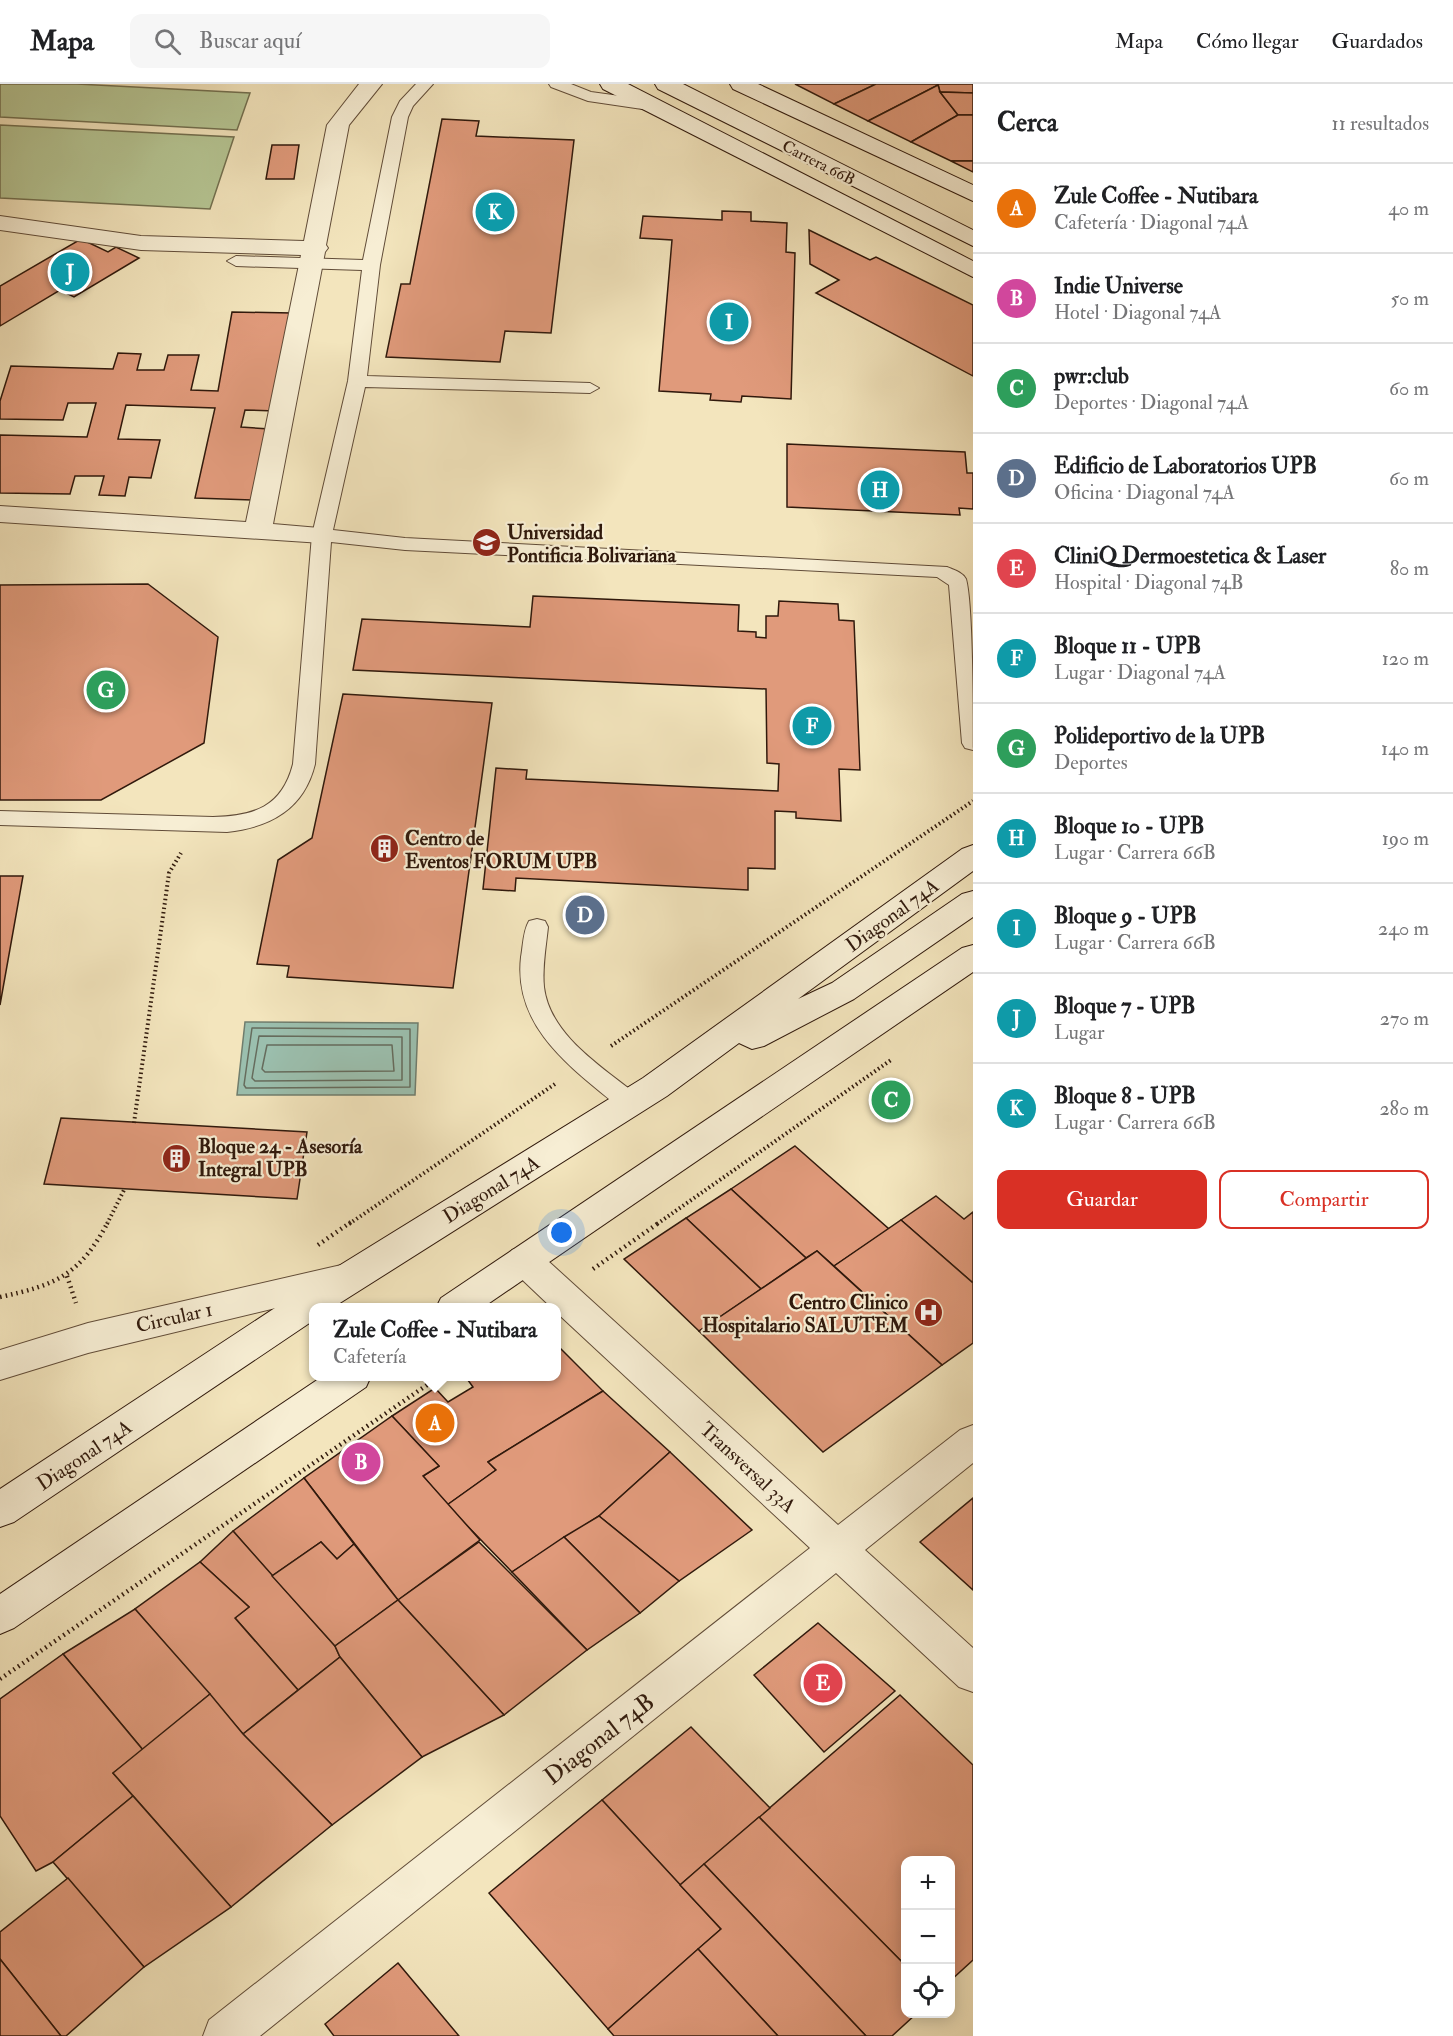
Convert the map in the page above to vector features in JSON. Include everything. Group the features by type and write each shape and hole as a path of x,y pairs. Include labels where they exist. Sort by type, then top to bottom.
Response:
{"main road":[{"path":"258,531 338,125 371,84"},
{"path":"611,84 973,269"},
{"name":"Carrera 66B","path":"666,84 704,94 973,218"},
{"path":"741,84 973,194"},
{"name":"Carrera 66B","path":"704,94 973,239"},
{"path":"0,224 141,243 314,255"},
{"path":"0,514 322,535"},
{"name":"Diagonal 74A","path":"311,1303 642,1095 973,856"},
{"path":"642,1095 843,991 973,902"},
{"path":"461,1303 973,956"},
{"name":"Transversal 33A","path":"524,1260 973,1674"},
{"name":"Circular 1","path":"0,1365 87,1338 350,1277"},
{"name":"Diagonal 74A","path":"0,1510 309,1304"},
{"path":"0,1616 347,1381"},
{"name":"Diagonal 74B","path":"225,2036 973,1441"}],"lane":[{"path":"0,818 174,822 217,826 250,821 270,813 287,801 299,786 304,764 322,535 357,381 371,265 400,117 406,104 425,84"},
{"path":"557,84 588,96 649,105"},
{"path":"236,261 314,255 371,265"},
{"path":"357,381 590,388"},
{"path":"322,535 405,544 940,571 956,578 959,585 973,743"},
{"path":"537,927 532,982 538,1009 547,1027 585,1063 642,1095"}],"path":[{"path":"312,1248 973,801"},
{"path":"134,1123 169,873 178,857 191,842 217,826"},
{"path":"560,1293 896,1057"},
{"path":"0,1297 47,1285 73,1270 86,1259 125,1188"},
{"path":"0,1678 434,1381"}],"green space":[{"path":"0,84 77,84 250,93 237,130 0,117"},
{"path":"0,125 234,137 210,209 0,198"}],"water":[{"path":"245,1022 418,1023 415,1095 237,1095"}],"building":[{"path":"795,84 876,84 834,104"},
{"path":"876,84 938,85 868,121 834,104"},
{"path":"938,84 973,84 973,93 940,92"},
{"path":"938,85 940,92 958,115 911,142 868,121"},
{"path":"940,92 973,93 973,115 958,115"},
{"path":"958,115 973,115 973,161 951,161 911,142"},
{"path":"442,119 479,121 476,136 574,140 551,333 505,331 500,362 386,357 401,284 410,284"},
{"path":"272,145 299,145 294,179 266,179"},
{"path":"951,161 973,161 973,172"},
{"path":"722,211 751,212 751,221 787,223 786,252 795,253 791,399 742,396 741,402 710,400 711,394 659,391 672,240 640,238 643,216 722,220"},
{"path":"809,230 870,260 876,257 973,305 973,376 816,293 839,280 810,264"},
{"path":"81,239 108,252 116,247 139,258 74,297 60,290 0,326 0,286"},
{"path":"232,312 292,313 275,411 245,410 241,427 269,429 252,500 195,498 215,408 126,405 118,439 160,440 151,478 129,477 125,496 99,495 104,476 75,476 70,494 0,493 0,435 87,437 96,403 68,403 63,420 0,419 0,401 11,366 113,369 118,353 141,354 137,370 164,370 168,355 199,355 191,390 218,391"},
{"path":"787,444 965,452 967,473 973,473 973,509 959,508 960,515 787,507"},
{"path":"148,584 218,637 204,743 101,800 0,800 0,585"},
{"path":"533,596 739,605 738,631 756,632 756,637 766,638 766,616 778,616 779,601 838,604 839,620 854,621 860,770 839,769 841,821 796,818 796,812 775,811 775,869 748,868 748,890 516,878 515,891 483,889 496,768 527,770 526,779 778,791 779,764 767,763 766,689 353,670 362,619 530,627"},
{"name":"Centro de Eventos FORUM UPB","path":"343,694 492,703 453,988 287,977 289,966 257,964 278,860 312,838"},
{"path":"0,876 23,876 0,1005"},
{"name":"Bloque 24 - Asesoría Integral UPB","path":"61,1118 307,1132 297,1199 44,1184"},
{"path":"795,1146 889,1229 834,1266 817,1251 806,1258 731,1189"},
{"path":"731,1189 806,1258 761,1289 686,1218"},
{"path":"936,1196 964,1219 973,1212 973,1283 901,1220"},
{"path":"686,1218 761,1289 699,1331 624,1259"},
{"name":"Centro Clinico Hospitalario SALUTEM","path":"901,1220 973,1283 973,1343 942,1365 834,1266"},
{"path":"817,1251 942,1365 823,1452 699,1331"},
{"path":"561,1349 603,1391 488,1462 496,1470 447,1505 423,1476 439,1466 392,1416 435,1388 448,1402 473,1387 469,1381 561,1381"},
{"path":"603,1391 670,1452 599,1516 512,1572 447,1505 496,1470 488,1462"},
{"path":"392,1416 439,1466 423,1476 480,1540 398,1600 304,1478"},
{"path":"670,1452 752,1530 679,1581 599,1516"},
{"path":"304,1478 354,1544 337,1559 321,1542 272,1576 233,1531"},
{"path":"973,1498 973,1590 920,1542"},
{"path":"599,1516 679,1581 640,1613 564,1537"},
{"path":"233,1531 335,1646 340,1657 298,1690 235,1618 249,1607 200,1562"},
{"path":"564,1537 640,1613 587,1650 512,1572"},
{"path":"321,1542 337,1559 354,1544 398,1600 335,1646 272,1576"},
{"path":"479,1542 587,1650 504,1715 398,1600"},
{"path":"200,1562 249,1607 235,1618 298,1690 243,1734 135,1609"},
{"path":"398,1600 504,1715 422,1757 340,1657 335,1646"},
{"path":"135,1609 210,1694 143,1750 63,1654"},
{"path":"818,1623 895,1691 824,1752 754,1675"},
{"path":"63,1654 143,1750 113,1773 133,1796 53,1862 36,1871 0,1816 0,1699"},
{"path":"340,1657 422,1757 332,1825 243,1734"},
{"path":"210,1694 243,1734 332,1825 231,1907 113,1773"},
{"path":"900,1695 973,1765 973,1960 955,1976 955,1856 901,1856 901,1961 759,1817"},
{"path":"691,1727 770,1808 680,1885 602,1800"},
{"path":"133,1796 231,1907 144,1967 53,1862"},
{"path":"602,1800 721,1929 608,2029 489,1893"},
{"path":"759,1817 901,1961 901,2018 912,2018 892,2036 866,2036 704,1864"},
{"path":"704,1864 866,2036 778,2036 698,1949 721,1929 680,1885"},
{"path":"68,1878 144,1967 66,2036 61,2036 0,1959 0,1932"},
{"path":"698,1949 778,2036 614,2036 608,2029"},
{"path":"0,1959 61,2036 0,2036"},
{"path":"398,1963 459,2036 334,2036 325,2024"}],"place":[{"name":"Bloque 8 - UPB","path":"495,212"},
{"name":"Bloque 7 - UPB","path":"70,272"},
{"name":"Bloque 9 - UPB","path":"729,322"},
{"name":"Bloque 10 - UPB","path":"880,490"},
{"name":"Universidad Pontificia Bolivariana","path":"486,543"},
{"name":"Polideportivo de la UPB","path":"106,690"},
{"name":"Bloque 11 - UPB","path":"812,726"},
{"name":"Centro de Eventos FORUM UPB","path":"384,849"},
{"name":"Edificio de Laboratorios UPB","path":"585,915"},
{"name":"pwr:club","path":"891,1100"},
{"name":"Bloque 24 - Asesoría Integral UPB","path":"177,1158"},
{"name":"Centro Clinico Hospitalario SALUTEM","path":"929,1313"},
{"name":"Zule Coffee - Nutibara","path":"435,1423"},
{"name":"Indie Universe","path":"361,1462"},
{"name":"CliniQ Dermoestetica & Laser","path":"823,1683"}]}
